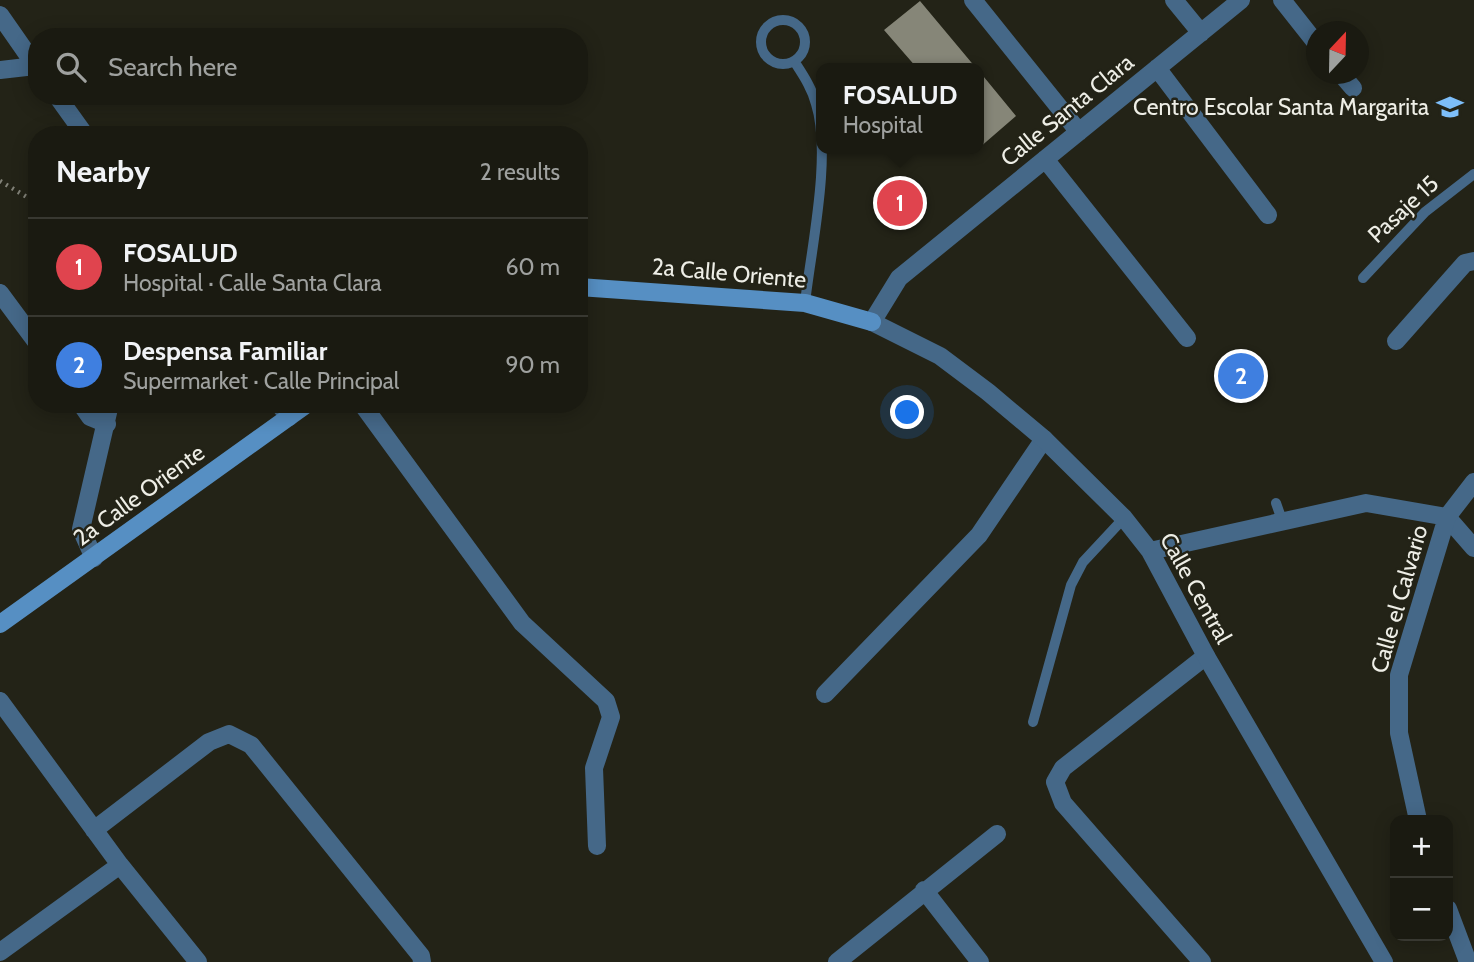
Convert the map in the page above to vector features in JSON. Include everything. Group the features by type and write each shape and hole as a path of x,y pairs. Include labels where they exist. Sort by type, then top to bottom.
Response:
{"main road":[{"name":"2a Calle Oriente","path":"588,288 805,303 872,322"},
{"name":"2a Calle Oriente","path":"0,625 94,558 281,413"}],"street":[{"path":"973,0 1079,132"},
{"path":"1174,0 1201,33"},
{"name":"Calle Santa Clara","path":"872,322 899,278 1241,0"},
{"path":"1282,0 1306,29"},
{"path":"0,15 28,55"},
{"path":"0,70 28,68"},
{"path":"1157,68 1268,215"},
{"path":"63,105 79,126"},
{"path":"1045,159 1187,338"},
{"path":"1395,341 1465,263 1474,261"},
{"path":"0,292 28,331"},
{"name":"Calle Central","path":"872,322 940,356 1044,439 1124,519 1150,551 1206,656 1384,962"},
{"path":"87,413 90,417 107,424"},
{"path":"94,558 81,529 109,413"},
{"path":"369,413 522,623 606,701 611,717 594,768 597,846"},
{"path":"825,694 979,535 1044,439"},
{"name":"Calle el Calvario","path":"1417,815 1399,733 1399,676 1447,517 1474,482"},
{"path":"1150,551 1366,503 1447,517 1474,548"},
{"path":"1202,962 1063,803 1055,782 1063,768 1206,656"},
{"path":"0,701 94,831 198,962"},
{"path":"94,831 209,742 229,734 251,745 412,945 422,962"},
{"path":"837,962 997,834"},
{"path":"0,952 120,865"},
{"path":"924,890 980,962"},
{"path":"1453,922 1468,962"}],"lane":[{"path":"784,20 800,28 805,46 794,61 777,64 764,53 761,37 769,24 784,20"},
{"path":"794,61 810,87 816,106"},
{"path":"805,303 820,154"},
{"name":"Pasaje 15","path":"1363,278 1425,212 1474,174"},
{"path":"1276,503 1283,523"},
{"path":"1033,722 1071,585 1083,562 1124,519"}],"path":[{"path":"0,181 28,198"}],"building":[{"path":"920,1 972,63 913,63 884,30"},
{"path":"984,77 1016,116 984,144"},
{"path":"896,154 909,154 901,160"}],"place":[{"name":"Centro Escolar Santa Margarita","path":"1450,107"},
{"name":"FOSALUD","path":"900,203"},
{"name":"Despensa Familiar","path":"1241,376"}]}
